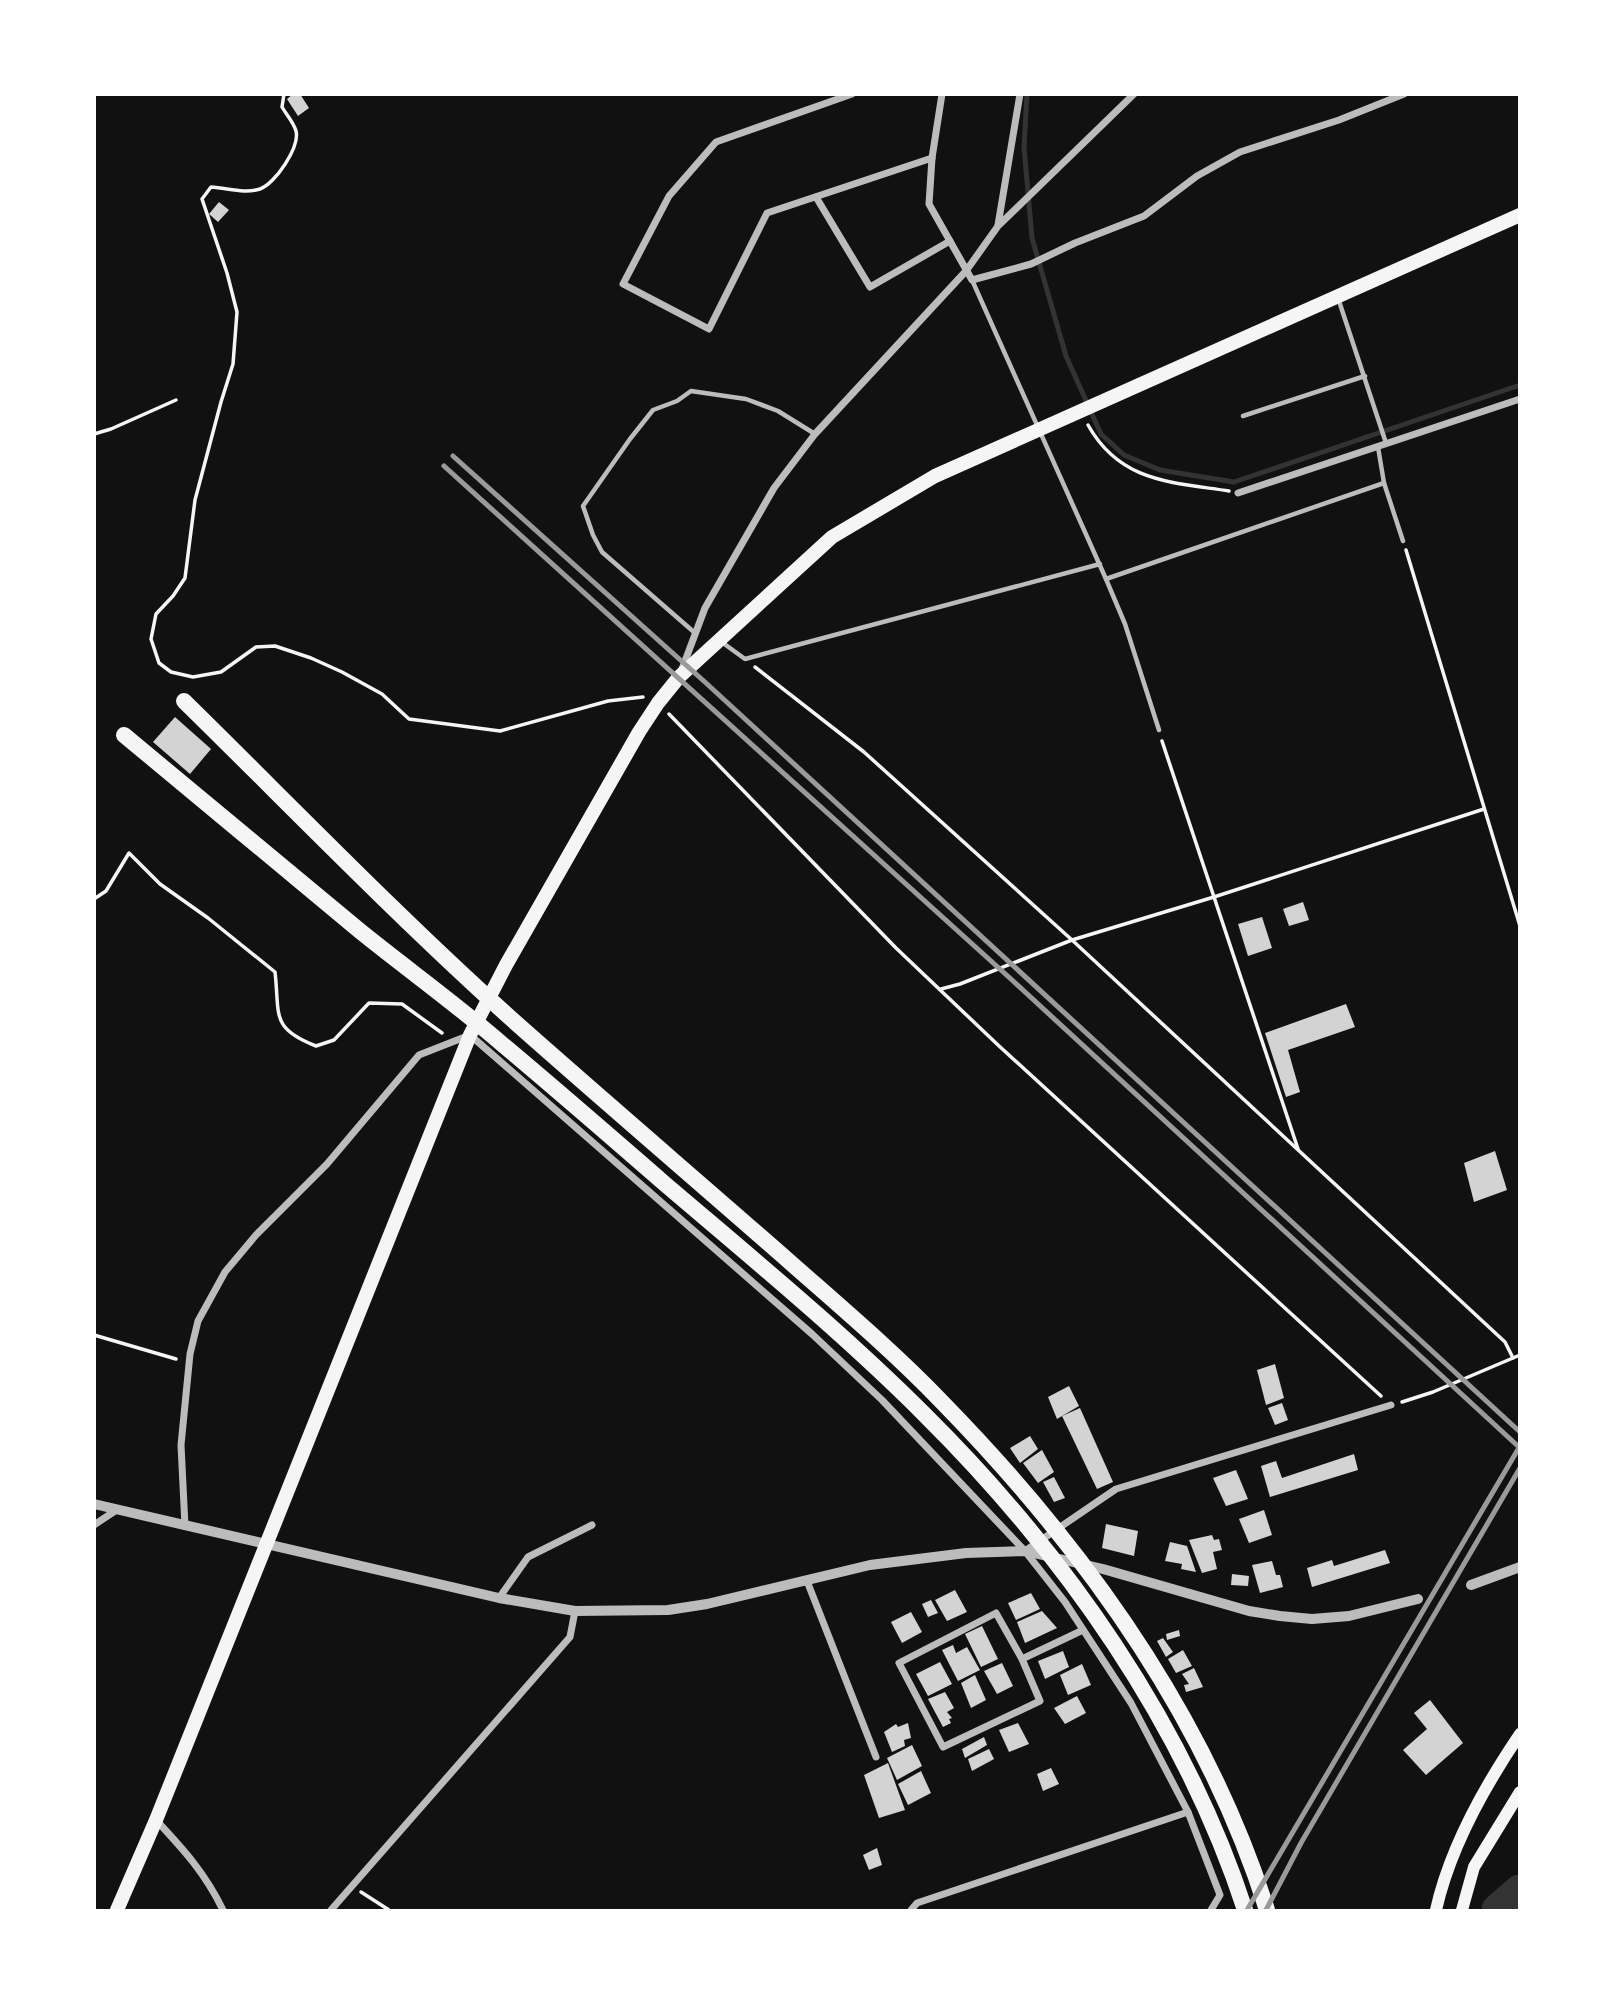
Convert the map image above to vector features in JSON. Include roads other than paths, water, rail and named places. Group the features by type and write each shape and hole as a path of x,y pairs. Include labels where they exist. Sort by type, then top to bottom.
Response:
{"highway":[{"path":"184,701 387,902 513,1021 850,1316 941,1400 1030,1498 1104,1592 1157,1672 1194,1737 1230,1810 1267,1910"},
{"path":"124,735 362,932 499,1041 822,1319 926,1415 1013,1510 1084,1601 1139,1683 1175,1746 1210,1819 1245,1910"}],"main road":[{"path":"117,1910 156,1820 470,1035 513,953 639,732 679,677 832,537 935,476 1520,215"},
{"path":"1436,1910 1458,1843 1497,1768 1520,1734"},
{"path":"1462,1910 1474,1867 1520,1792"}],"street":[{"path":"852,94 716,142 669,196 624,284 709,329 767,214 932,158"},
{"path":"942,94 932,158 929,204 972,280 1031,264 1075,243 1144,216 1197,176 1240,152 1339,120 1404,94"},
{"path":"998,226 1020,94"},
{"path":"679,677 705,608 774,488 815,435 966,271 998,226 1134,94"},
{"path":"816,197 870,288 950,241"},
{"path":"1238,493 1520,399"},
{"path":"185,1526 181,1445 189,1363 198,1321 225,1272 327,1164 419,1055 470,1035 822,1344 882,1400 1025,1551 1065,1602 1131,1703 1188,1812 1220,1895 1211,1910"},
{"path":"1025,1551 1116,1489 1391,1405"},
{"path":"94,1504 499,1598 575,1611 668,1610 707,1604 870,1565 966,1553 1025,1551 1103,1569 1249,1611 1280,1616 1312,1619 1349,1616 1419,1599"},
{"path":"94,1525 115,1511"},
{"path":"499,1598 528,1557 592,1525"},
{"path":"1472,1585 1520,1567"},
{"path":"807,1581 876,1756"},
{"path":"331,1910 354,1887 570,1637 575,1611"},
{"path":"996,1613 1023,1658 1040,1701 943,1747 899,1663 996,1613"},
{"path":"1023,1658 1083,1630"},
{"path":"911,1910 918,1903 1188,1812"},
{"path":"156,1820 210,1883 223,1910"}],"lane":[{"path":"972,280 1125,624 1159,730"},
{"path":"1337,295 1365,376 1383,445 1384,483 1403,541"},
{"path":"1243,416 1365,376"},
{"path":"696,634 602,552 583,506 653,410 677,401 691,391 746,399 778,411 815,435"},
{"path":"1106,579 1384,483"},
{"path":"719,640 745,659 1100,564"}],"waterway":[{"path":"1027,94 1024,147 1032,238 1066,356 1101,434 1124,455 1160,470 1234,482 1520,385"},
{"path":"1498,1910 1520,1891"}],"railway":[{"path":"453,456 706,683 1520,1432"},
{"path":"444,466 1012,980 1520,1448"},
{"path":"1247,1910 1520,1446"},
{"path":"1266,1910 1301,1843 1520,1468"}]}
